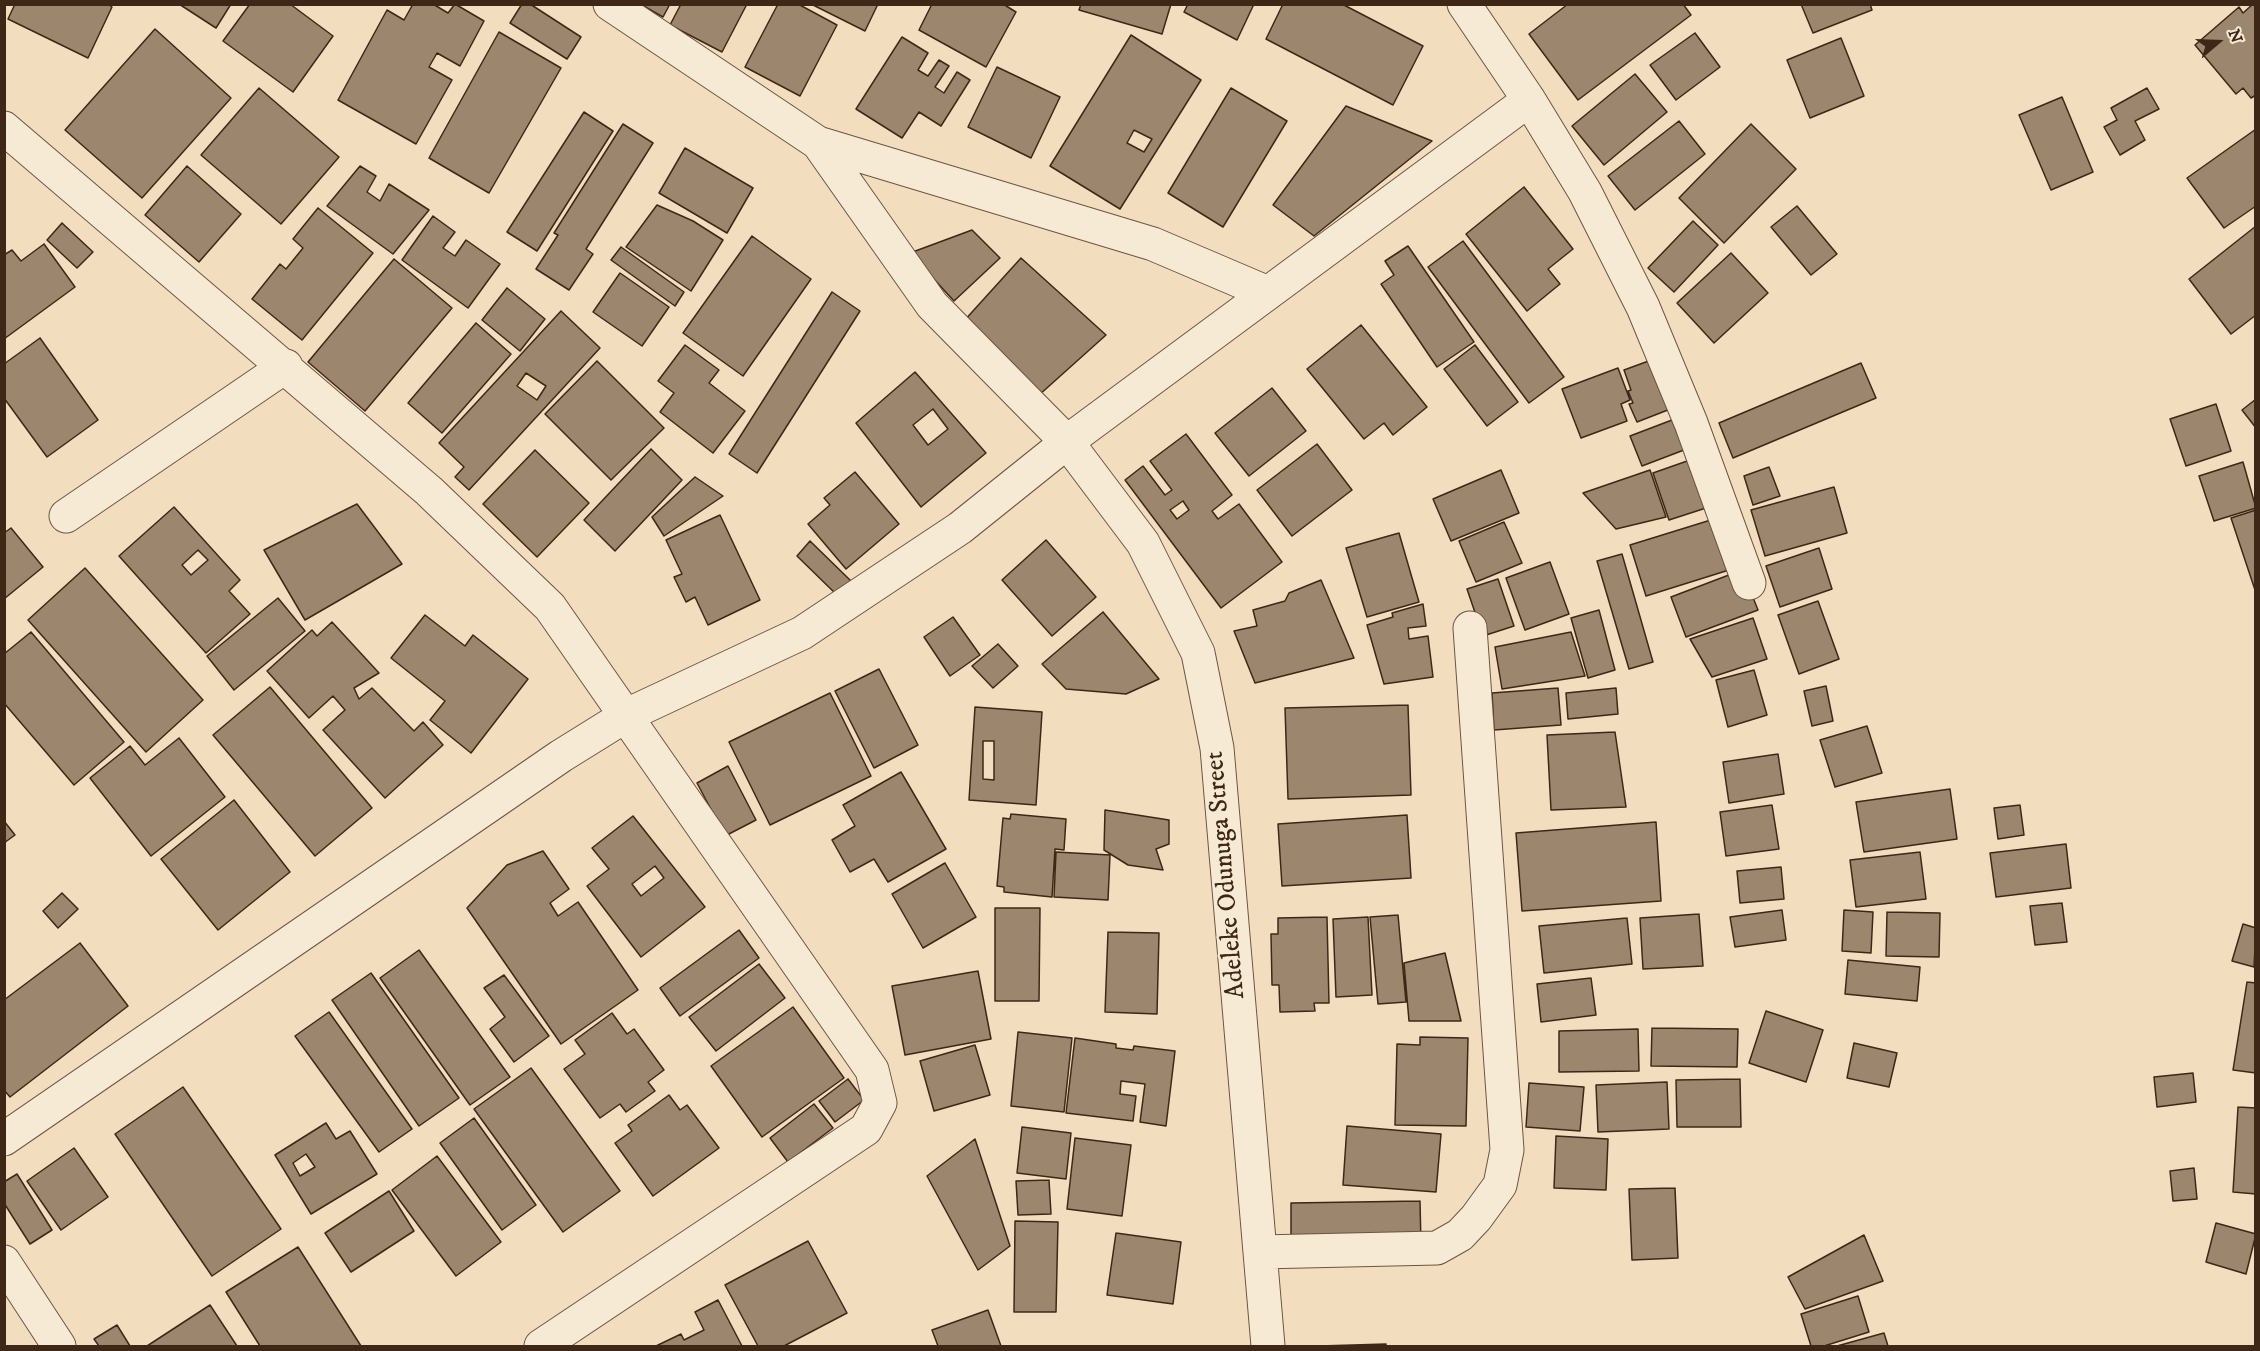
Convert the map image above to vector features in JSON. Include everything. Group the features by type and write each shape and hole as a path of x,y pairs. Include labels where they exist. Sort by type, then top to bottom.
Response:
{"street":[{"path":"610,4 818,143 1153,244 1268,293"},
{"path":"1464,4 1529,100 1585,192 1643,307 1691,423 1749,583"},
{"path":"4,1139 561,756 627,715 802,633 960,528 1068,442 1529,100"},
{"path":"4,128 286,366 429,491 550,607 872,1070 879,1103 866,1129 541,1347"},
{"name":"Adeleke Odunuga Street","path":"818,143 932,305 1068,442 1143,543 1198,653 1217,748 1268,1347"},
{"path":"66,516 286,366"},
{"path":"1260,1252 1437,1248 1460,1235 1476,1218 1500,1185 1507,1150 1470,628"},
{"path":"4,1262 59,1347"}],"building":[{"path":"15,4 108,4 112,7 88,58 8,19"},
{"path":"179,4 231,4 216,28"},
{"path":"250,4 290,4 333,36 293,92 223,41"},
{"path":"413,4 433,4 448,13 455,4 484,21 460,66 437,53 429,67 452,80 416,144 338,100 387,10 404,20"},
{"path":"522,4 530,4 581,37 567,59 510,23"},
{"path":"640,4 670,4 663,17"},
{"path":"681,4 747,4 722,52 670,25"},
{"path":"778,4 798,4 837,25 800,96 745,67"},
{"path":"811,4 878,4 865,31"},
{"path":"932,4 1003,4 1016,12 986,67 919,30"},
{"path":"1081,4 1171,4 1162,34 1079,10"},
{"path":"1188,4 1254,4 1237,40 1184,12"},
{"path":"1283,4 1342,4 1423,46 1393,105 1266,39"},
{"path":"1568,4 1683,4 1691,15 1578,100 1529,34"},
{"path":"1801,4 1870,4 1872,10 1813,33"},
{"path":"2256,4 2256,95 2251,98 2243,88 2236,94 2195,45 2239,7 2243,13"},
{"path":"155,29 231,98 142,198 65,130"},
{"path":"499,32 561,68 489,193 429,158"},
{"path":"1695,33 1720,67 1676,100 1650,65"},
{"path":"1131,35 1201,80 1120,209 1050,166","holes":["1134,130 1152,139 1144,152 1127,143"]},
{"path":"902,37 928,53 918,70 928,76 939,60 949,66 935,87 944,93 957,72 970,80 941,126 919,112 902,138 856,109"},
{"path":"1841,38 1864,96 1810,118 1787,60"},
{"path":"997,67 1060,97 1031,158 968,127"},
{"path":"1635,74 1667,112 1604,165 1572,126"},
{"path":"259,88 339,157 281,224 201,155"},
{"path":"1231,88 1287,121 1223,227 1168,193"},
{"path":"2147,88 2159,109 2135,121 2145,140 2120,155 2104,127 2117,120 2111,108"},
{"path":"2062,97 2093,172 2051,190 2019,115"},
{"path":"1346,106 1432,141 1314,236 1273,205"},
{"path":"584,112 613,131 537,251 507,232"},
{"path":"1679,121 1705,154 1635,210 1608,176"},
{"path":"623,124 653,143 586,249 593,254 569,290 536,269 558,235 554,233"},
{"path":"1751,124 1796,169 1724,243 1679,198"},
{"path":"2256,129 2256,206 2224,228 2187,178"},
{"path":"685,148 753,188 727,233 659,193"},
{"path":"187,166 241,214 199,262 145,215"},
{"path":"360,166 376,176 367,192 380,201 389,184 429,210 393,254 327,206"},
{"path":"1524,187 1573,249 1548,269 1560,284 1527,311 1466,234"},
{"path":"657,205 693,221 723,240 691,291 626,247"},
{"path":"1797,206 1837,254 1811,275 1771,227"},
{"path":"318,208 373,253 302,340 252,299 280,264 286,269 303,248 293,239"},
{"path":"433,216 455,232 443,248 455,256 466,240 500,264 468,308 402,260"},
{"path":"1693,221 1718,245 1674,292 1648,268"},
{"path":"62,223 93,252 77,268 47,240"},
{"path":"2256,226 2256,315 2231,334 2189,279"},
{"path":"972,230 1000,258 954,301 910,253"},
{"path":"752,236 811,279 743,376 683,333"},
{"path":"1463,241 1564,377 1529,403 1428,267"},
{"path":"44,244 75,287 4,339 4,255 12,250 21,261"},
{"path":"1408,246 1474,342 1437,367 1381,284 1394,275 1385,261"},
{"path":"621,247 684,292 675,306 611,260"},
{"path":"1731,253 1768,293 1714,343 1677,303"},
{"path":"1021,258 1106,335 1038,396 963,322"},
{"path":"394,259 452,308 365,411 308,362"},
{"path":"620,273 669,307 642,346 593,312"},
{"path":"507,288 545,319 520,351 482,320"},
{"path":"832,292 860,311 757,473 729,454"},
{"path":"561,311 600,348 469,490 455,477 464,467 439,443","holes":["526,373 546,386 537,400 517,386"]},
{"path":"476,323 511,354 442,433 408,403"},
{"path":"1361,325 1427,407 1393,435 1384,423 1364,439 1307,369"},
{"path":"40,338 98,420 47,457 4,398 4,364"},
{"path":"685,345 719,370 709,383 745,411 713,453 660,412 674,393 658,381"},
{"path":"1475,345 1518,402 1487,426 1444,369"},
{"path":"1654,359 1673,408 1637,422 1629,404 1633,403 1624,370"},
{"path":"597,361 664,428 611,480 545,414"},
{"path":"1861,363 1876,398 1733,458 1719,423"},
{"path":"1618,368 1630,400 1621,404 1627,421 1581,438 1562,389"},
{"path":"915,372 986,453 921,507 856,423","holes":["933,409 948,429 928,445 913,425"]},
{"path":"1272,388 1306,431 1249,476 1215,433"},
{"path":"2256,399 2256,428 2242,410"},
{"path":"2216,404 2231,451 2186,466 2170,419"},
{"path":"1672,420 1684,450 1642,466 1630,436"},
{"path":"1186,434 1232,495 1212,511 1218,519 1239,504 1282,562 1221,608 1125,480 1143,466 1165,495 1172,490 1150,461","holes":["1183,501 1189,510 1177,519 1170,510"]},
{"path":"1317,444 1352,490 1292,536 1257,490"},
{"path":"651,449 682,480 615,551 584,520"},
{"path":"535,450 589,503 537,557 483,504"},
{"path":"1690,460 1706,508 1669,520 1653,473"},
{"path":"2243,462 2256,508 2214,521 2199,476"},
{"path":"1769,467 1780,496 1753,505 1744,476"},
{"path":"1501,470 1519,513 1451,541 1433,499"},
{"path":"1650,470 1666,517 1616,529 1583,493"},
{"path":"855,472 899,524 846,569 808,524 830,505 824,498"},
{"path":"695,477 723,496 664,536 652,517"},
{"path":"1834,487 1847,533 1765,556 1751,510"},
{"path":"357,504 402,564 305,620 264,550"},
{"path":"174,507 240,580 229,591 250,614 206,653 119,556","holes":["198,550 208,560 191,575 182,565"]},
{"path":"2256,510 2256,593 2231,518"},
{"path":"720,515 760,600 708,625 695,597 686,602 674,577 682,574 666,540"},
{"path":"1714,519 1729,570 1646,596 1630,545"},
{"path":"1504,522 1522,563 1476,582 1459,541"},
{"path":"11,528 43,567 4,599 4,533"},
{"path":"1399,533 1419,602 1367,617 1346,548"},
{"path":"1046,540 1096,597 1052,636 1002,580"},
{"path":"810,541 851,581 838,596 797,556"},
{"path":"1819,548 1832,589 1780,607 1766,566"},
{"path":"1622,554 1653,662 1629,669 1597,561"},
{"path":"1550,562 1569,614 1525,630 1506,578"},
{"path":"85,568 203,700 146,752 28,620"},
{"path":"1742,570 1758,610 1686,637 1671,597"},
{"path":"1498,579 1514,626 1483,636 1467,589"},
{"path":"1321,580 1354,658 1255,683 1234,631 1257,626 1253,610 1285,601 1289,593"},
{"path":"278,598 305,631 234,690 207,656"},
{"path":"1818,601 1839,659 1799,674 1778,615"},
{"path":"1423,604 1426,626 1408,628 1409,639 1428,636 1433,677 1384,684 1367,625 1393,617 1392,613"},
{"path":"1599,610 1615,670 1588,678 1571,618"},
{"path":"1103,612 1159,679 1126,694 1066,689 1042,664"},
{"path":"425,615 465,646 473,635 528,679 471,753 430,720 445,701 391,658"},
{"path":"953,617 980,655 950,676 924,637"},
{"path":"1753,618 1767,659 1712,677 1690,639"},
{"path":"332,622 379,673 354,688 359,699 372,688 414,731 423,722 443,745 385,798 323,730 345,710 333,696 309,718 267,671 312,630 317,636"},
{"path":"31,632 124,742 74,785 4,703 4,654"},
{"path":"1571,632 1585,676 1502,689 1495,647"},
{"path":"998,644 1018,666 993,688 972,666"},
{"path":"879,669 918,745 874,768 835,691"},
{"path":"1754,670 1767,715 1728,727 1716,680"},
{"path":"1826,686 1833,721 1812,726 1804,691"},
{"path":"270,687 372,808 315,856 213,735"},
{"path":"1558,688 1561,725 1494,730 1492,693"},
{"path":"1616,688 1618,714 1568,719 1566,693"},
{"path":"830,693 871,776 770,825 729,742"},
{"path":"1408,705 1411,795 1288,799 1285,708"},
{"path":"975,707 1042,712 1036,805 969,800","holes":["983,741 994,741 994,780 983,779"]},
{"path":"1867,726 1882,773 1835,787 1820,740"},
{"path":"1615,732 1626,807 1551,810 1547,735"},
{"path":"179,738 225,797 151,856 90,778 130,746 145,765"},
{"path":"1778,754 1784,794 1729,803 1723,762"},
{"path":"728,766 756,820 725,836 697,783"},
{"path":"901,772 946,849 888,882 874,859 850,872 832,840 855,826 843,805"},
{"path":"1950,789 1957,839 1864,852 1856,802"},
{"path":"234,800 290,872 218,930 161,859"},
{"path":"1772,805 1779,849 1726,856 1720,812"},
{"path":"2020,805 2024,835 1998,839 1994,808"},
{"path":"1105,810 1169,820 1169,844 1156,849 1163,870 1128,865 1104,850"},
{"path":"1011,814 1066,819 1064,850 1055,849 1052,897 1004,892 1004,887 997,886 1003,818 1010,819"},
{"path":"1407,815 1411,878 1282,886 1278,824"},
{"path":"633,816 705,907 641,957 587,886 609,869 592,848","holes":["655,866 664,878 641,896 632,884"]},
{"path":"4,821 15,835 4,843"},
{"path":"1656,822 1661,901 1522,911 1516,833"},
{"path":"2066,844 2071,888 1996,897 1990,853"},
{"path":"543,851 569,889 550,903 558,916 578,902 638,990 561,1044 467,908 507,865"},
{"path":"1056,852 1110,855 1108,900 1054,897"},
{"path":"1920,852 1926,899 1856,907 1850,860"},
{"path":"945,863 976,917 923,948 892,894"},
{"path":"1781,867 1784,899 1740,903 1737,871"},
{"path":"62,893 78,909 58,928 43,911"},
{"path":"2062,903 2067,942 2035,945 2030,906"},
{"path":"995,908 1040,908 1039,1001 995,1001"},
{"path":"1782,910 1786,940 1735,947 1730,917"},
{"path":"1844,910 1873,912 1871,953 1842,951"},
{"path":"1887,912 1940,913 1939,957 1886,956"},
{"path":"1699,914 1703,966 1643,969 1640,918"},
{"path":"1398,915 1406,1002 1378,1004 1370,917"},
{"path":"1327,917 1329,1003 1314,1003 1315,1011 1280,1012 1279,985 1272,985 1271,934 1278,934 1278,918"},
{"path":"1368,917 1372,995 1336,997 1333,919"},
{"path":"1627,918 1632,964 1544,973 1539,926"},
{"path":"2243,924 2256,928 2254,967 2232,961"},
{"path":"739,930 759,958 680,1016 660,988"},
{"path":"1108,932 1159,933 1157,1014 1105,1012"},
{"path":"80,943 128,1006 10,1097 4,1090 4,1000"},
{"path":"419,950 510,1077 470,1105 380,978"},
{"path":"1445,953 1461,1021 1409,1021 1404,963"},
{"path":"1848,960 1920,967 1917,1001 1845,994"},
{"path":"759,964 785,998 716,1051 689,1017"},
{"path":"978,971 991,1039 905,1055 892,986"},
{"path":"371,973 459,1098 419,1126 332,1000"},
{"path":"504,975 549,1036 514,1062 490,1029 505,1017 484,988"},
{"path":"1591,978 1596,1015 1541,1022 1537,984"},
{"path":"2247,982 2256,983 2256,1073 2233,1070"},
{"path":"793,1007 844,1078 762,1137 711,1066"},
{"path":"1766,1011 1823,1030 1806,1082 1749,1063"},
{"path":"329,1012 412,1129 379,1152 295,1036"},
{"path":"612,1013 627,1034 634,1029 664,1070 648,1082 655,1091 626,1112 620,1104 600,1118 564,1069 585,1054 575,1040"},
{"path":"1652,1028 1738,1029 1737,1067 1651,1066"},
{"path":"1638,1029 1639,1071 1559,1072 1559,1031"},
{"path":"1018,1032 1072,1038 1064,1112 1011,1106"},
{"path":"1420,1037 1468,1038 1466,1126 1395,1125 1397,1044 1420,1045"},
{"path":"1075,1038 1116,1044 1116,1048 1133,1050 1134,1046 1175,1051 1166,1126 1140,1122 1145,1084 1121,1081 1120,1094 1136,1096 1133,1121 1066,1113"},
{"path":"1854,1043 1897,1053 1889,1087 1847,1078"},
{"path":"975,1045 990,1095 934,1111 920,1061"},
{"path":"531,1068 620,1191 563,1232 474,1109"},
{"path":"2193,1073 2196,1102 2157,1107 2154,1077"},
{"path":"848,1079 864,1100 835,1122 819,1101"},
{"path":"1740,1079 1741,1127 1677,1127 1676,1080"},
{"path":"1667,1082 1669,1129 1598,1132 1596,1085"},
{"path":"1529,1083 1584,1087 1580,1131 1526,1127"},
{"path":"183,1087 281,1229 212,1276 115,1134"},
{"path":"669,1095 680,1110 687,1105 719,1148 653,1196 615,1143 632,1131 628,1125"},
{"path":"814,1104 833,1128 788,1162 770,1138"},
{"path":"2238,1107 2256,1108 2256,1194 2233,1192"},
{"path":"474,1118 536,1205 502,1230 440,1143"},
{"path":"326,1123 336,1139 350,1131 377,1174 311,1214 275,1155","holes":["306,1154 315,1167 300,1176 293,1163"]},
{"path":"1347,1126 1441,1134 1436,1192 1343,1185"},
{"path":"1022,1127 1071,1133 1066,1179 1017,1173"},
{"path":"1556,1136 1608,1139 1606,1190 1554,1188"},
{"path":"1075,1138 1131,1145 1122,1216 1067,1209"},
{"path":"975,1139 1010,1246 978,1270 927,1176"},
{"path":"74,1148 108,1197 61,1230 27,1181"},
{"path":"437,1156 501,1242 456,1276 392,1190"},
{"path":"2194,1168 2197,1199 2173,1201 2170,1171"},
{"path":"17,1174 52,1230 30,1244 4,1203 4,1182"},
{"path":"1049,1180 1051,1214 1018,1215 1016,1181"},
{"path":"1675,1188 1678,1258 1632,1260 1629,1189"},
{"path":"389,1191 414,1231 351,1272 325,1233"},
{"path":"1420,1201 1421,1245 1291,1247 1291,1203"},
{"path":"1015,1221 1058,1222 1056,1312 1014,1312"},
{"path":"2216,1223 2256,1234 2246,1274 2206,1262"},
{"path":"1116,1233 1181,1242 1173,1304 1107,1295"},
{"path":"1864,1235 1883,1281 1805,1309 1788,1277"},
{"path":"808,1241 847,1313 784,1346 758,1346 725,1285"},
{"path":"298,1247 361,1346 260,1346 226,1292"},
{"path":"1858,1296 1869,1332 1824,1346 1811,1346 1801,1314"},
{"path":"718,1300 742,1346 656,1346 681,1334 684,1340 704,1330 695,1312"},
{"path":"210,1305 237,1346 147,1346"},
{"path":"988,1310 1001,1346 938,1346 932,1330"},
{"path":"117,1325 130,1346 99,1346 94,1339"},
{"path":"1884,1333 1888,1346 1837,1346"},
{"path":"1386,1344 1386,1346 1319,1346"}]}
